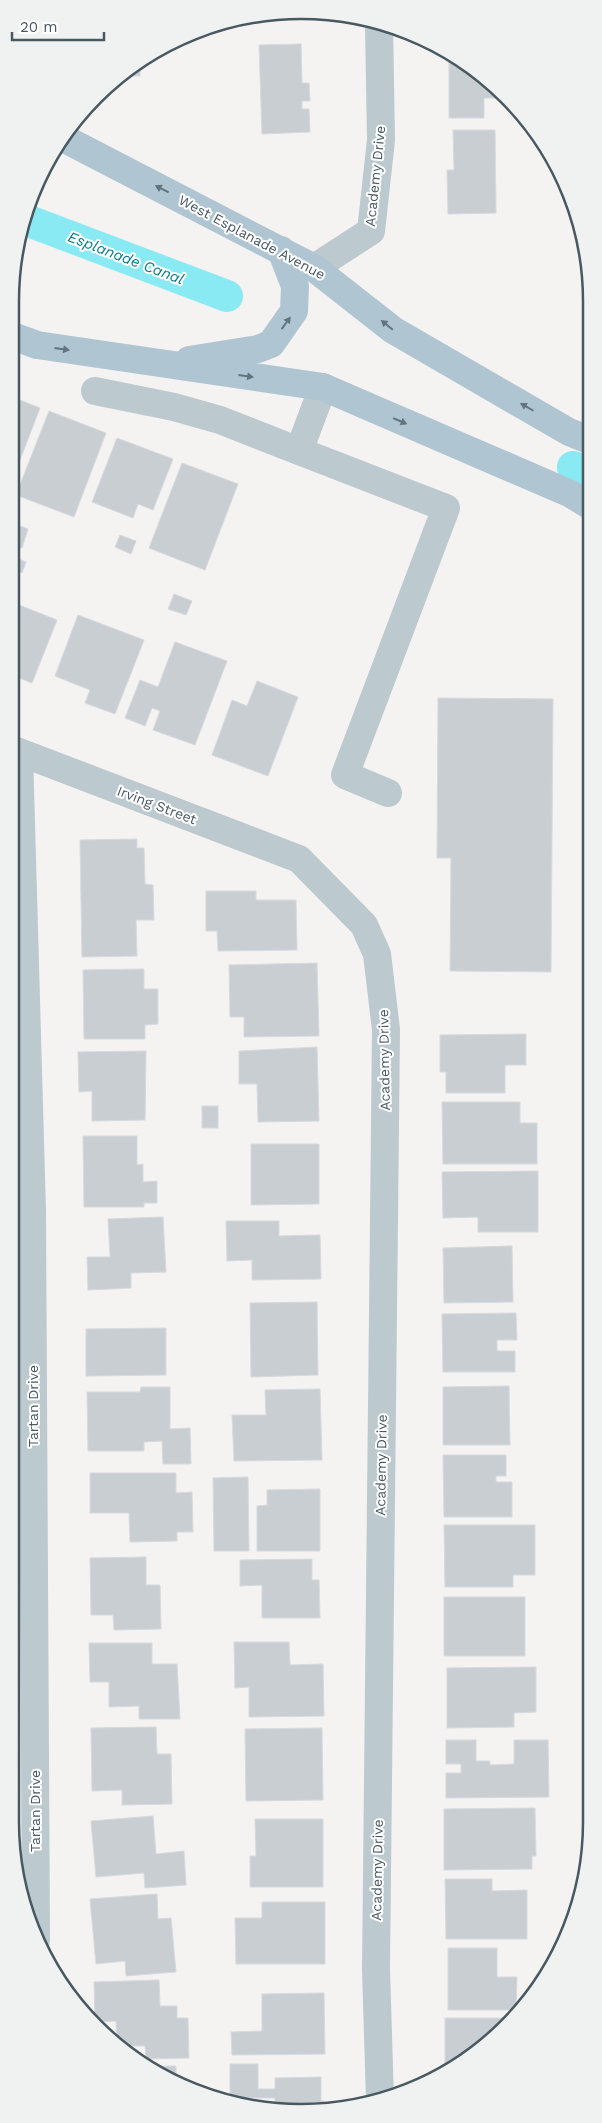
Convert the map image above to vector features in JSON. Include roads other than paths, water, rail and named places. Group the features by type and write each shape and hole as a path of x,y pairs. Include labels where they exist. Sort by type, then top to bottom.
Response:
{"main road":[{"name":"West Esplanade Avenue","path":"68,141 314,268 393,330 579,436"},
{"path":"163,364 258,348 271,344 294,311 295,286 281,250"},
{"path":"19,338 37,345 323,387 580,500"}],"street":[{"name":"Academy Drive","path":"314,268 371,231 381,140 379,30"},
{"path":"299,451 323,387"},
{"path":"95,390 174,407 220,420 446,508 345,775 388,793"},
{"name":"Irving Street","path":"19,752 299,859"},
{"name":"Tartan Drive","path":"19,812 32,1212 36,1918"},
{"name":"Academy Drive","path":"299,859 364,925 377,954 386,1030 376,1969 380,2093"}],"waterway":[{"name":"Esplanade Canal","path":"30,222 227,296"},
{"name":"Esplanade Canal","path":"573,467 583,471"}]}
